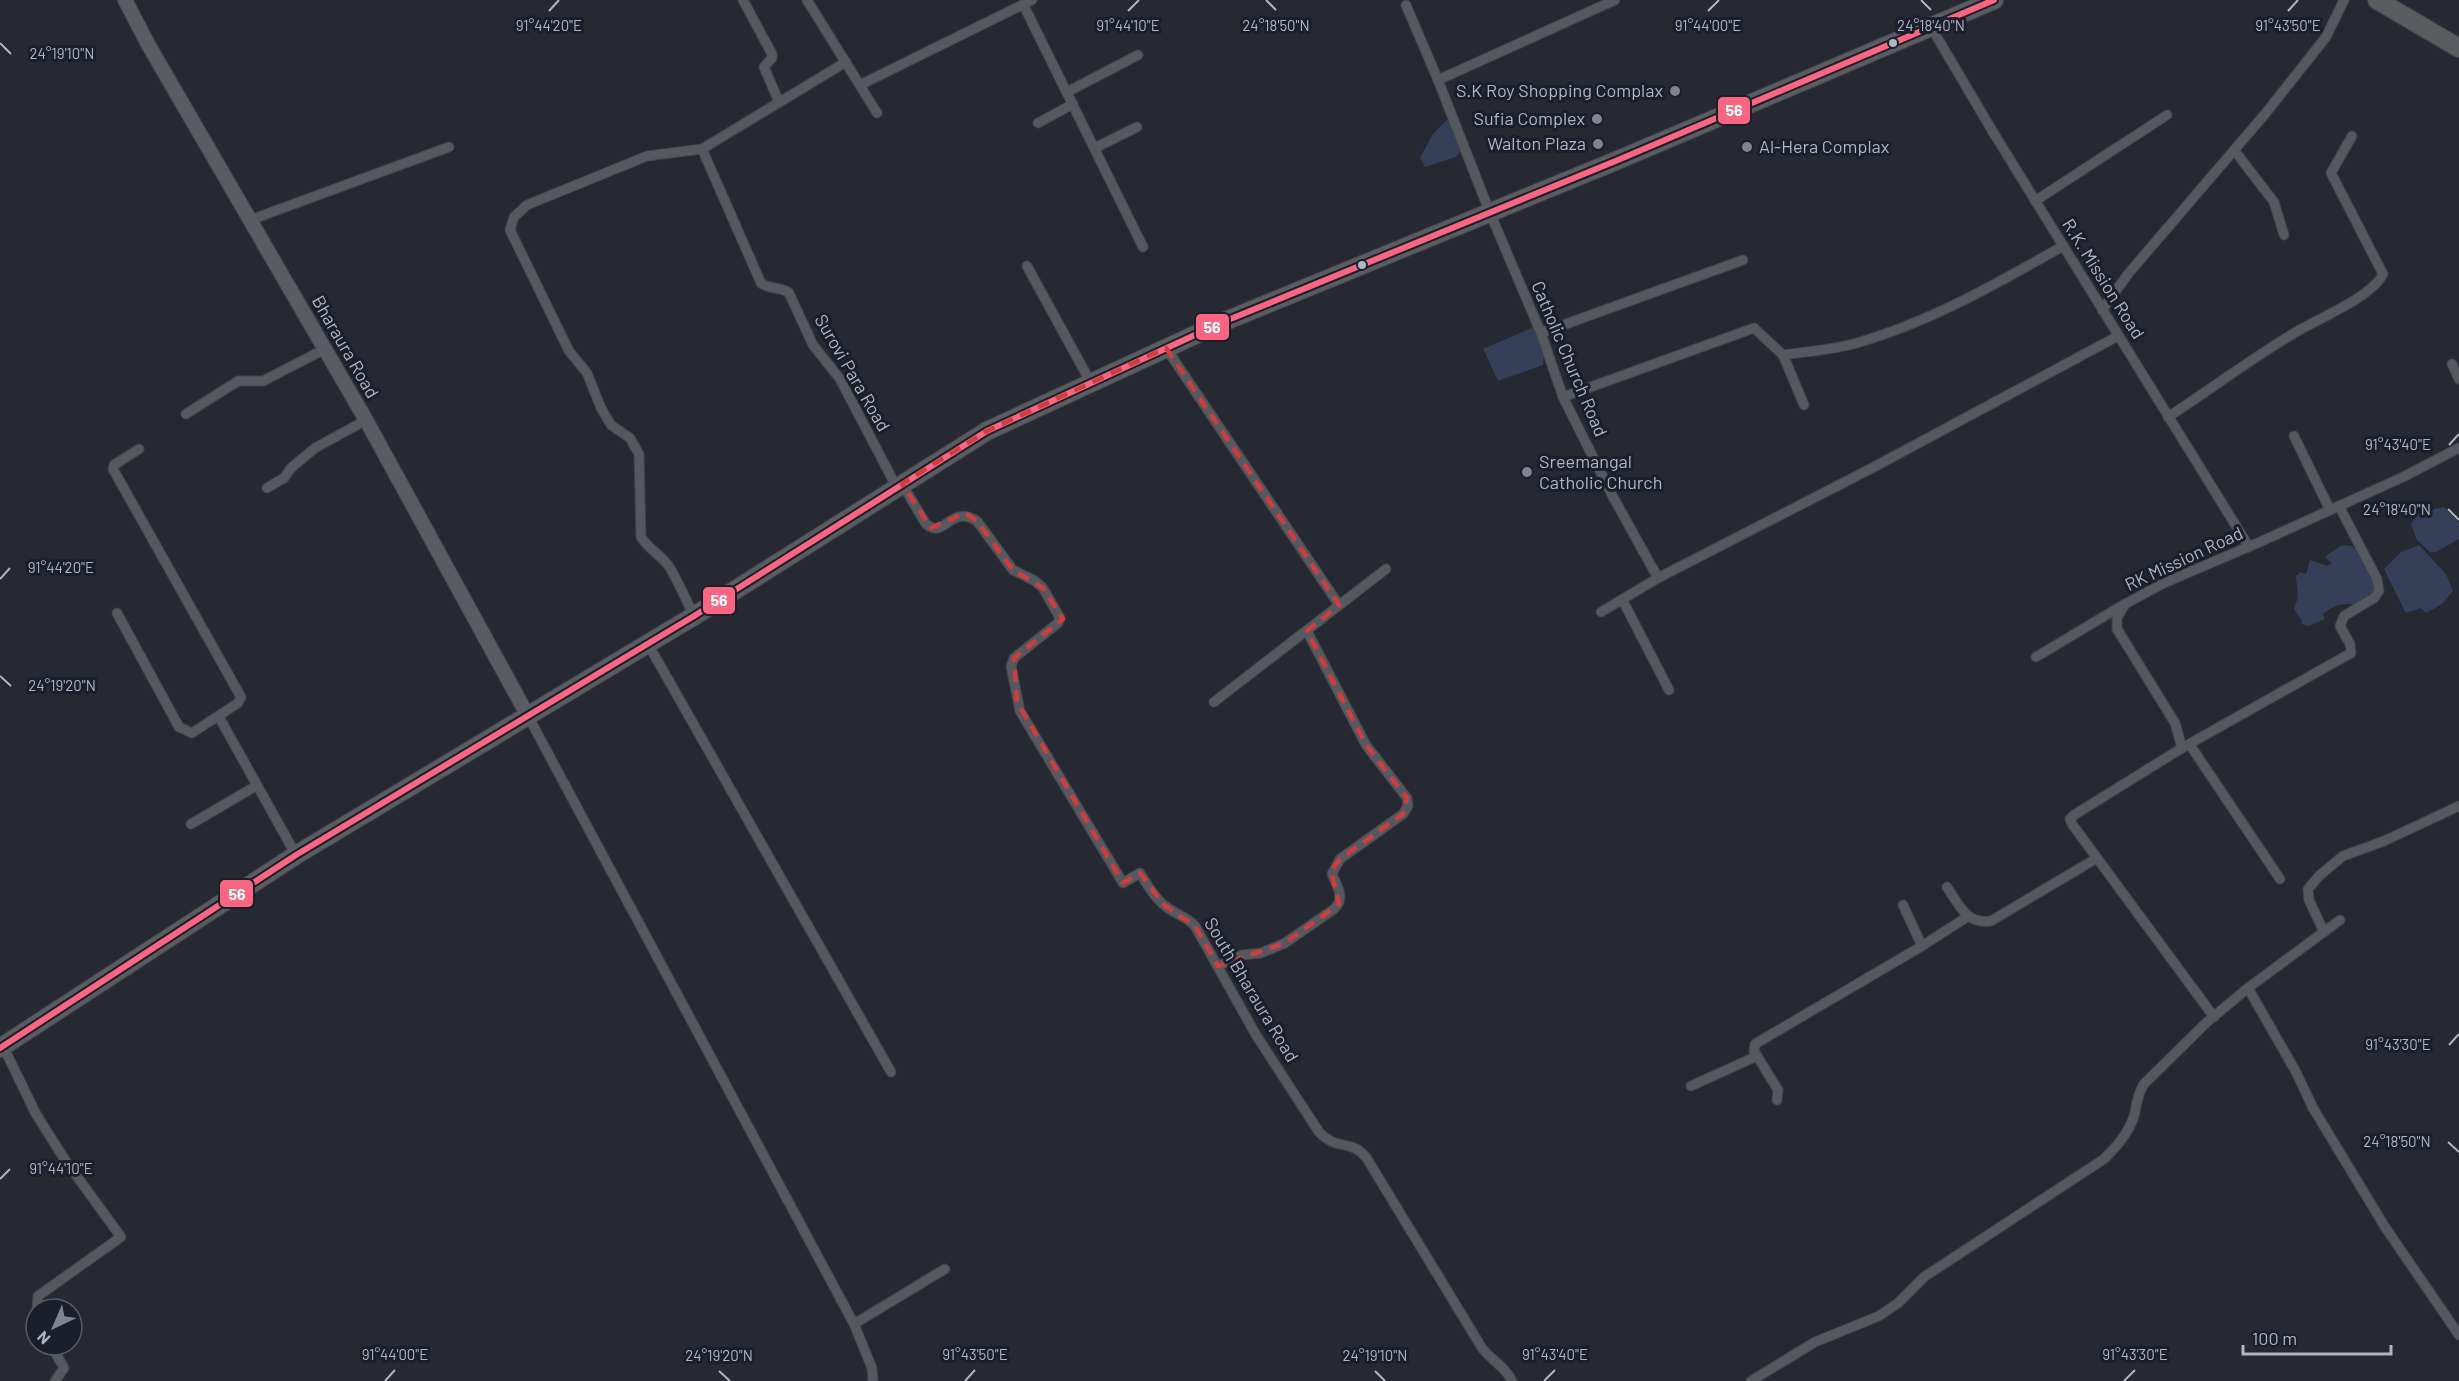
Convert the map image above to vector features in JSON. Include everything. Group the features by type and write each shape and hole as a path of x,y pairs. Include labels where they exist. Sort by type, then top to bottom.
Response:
{"highway":[{"path":"2,1047 296,855 694,616 987,431 1223,322 1490,213 1994,0"},
{"path":"2377,0 2459,48"}],"main road":[{"name":"Bharaura Road","path":"124,0 366,420 528,716"}],"street":[{"path":"743,0 772,54 764,66 779,102"},
{"path":"807,0 878,113"},
{"path":"1438,80 1615,0"},
{"path":"2102,310 2128,274 2234,150 2326,37 2344,0"},
{"path":"860,85 1027,2 1067,92 1143,247"},
{"name":"Catholic Church Road","path":"1406,5 1541,333 1563,397 1612,495 1658,579"},
{"name":"R.K. Mission Road","path":"1931,27 2035,201 2249,547"},
{"path":"1067,92 1138,56"},
{"path":"694,616 670,568 661,557 647,547 640,537 639,454 636,445 611,425 601,408 587,373 569,351 510,230 514,217 527,205 646,156 702,149 846,62"},
{"path":"1038,123 1073,104"},
{"path":"2035,201 2167,115"},
{"path":"1095,148 1137,127"},
{"path":"2168,417 2295,333 2349,303 2380,281 2383,274 2331,173 2352,136"},
{"path":"250,220 449,147"},
{"name":"Surovi Para Road","path":"702,149 761,283 764,286 785,289 789,292 813,345 840,379 899,486"},
{"path":"2234,150 2274,202 2284,235"},
{"path":"1783,355 1859,343 1926,319 2004,280 2063,246"},
{"path":"1541,333 1743,260"},
{"path":"1027,266 1091,382"},
{"path":"1563,397 1754,328 1783,355 1804,405"},
{"path":"1601,612 1658,579 1874,467 2118,336"},
{"path":"1166,348 1339,605"},
{"path":"186,414 238,381 263,381 325,349"},
{"path":"2452,364 2459,379"},
{"path":"267,488 284,478 291,468 315,448 366,420"},
{"path":"2214,1017 2070,819 2186,747 2351,653 2350,644 2340,626 2343,616 2374,598 2379,591 2377,579 2294,436"},
{"name":"RK Mission Road","path":"2280,879 2186,747 2175,723 2117,629 2116,618 2126,604 2164,583 2335,508 2459,448"},
{"path":"117,613 179,727 192,733 238,703 241,697 113,469 114,465 139,449"},
{"name":"South Bharaura Road","path":"899,486 931,528 938,529 962,515 977,521 1012,570 1035,581 1042,588 1060,618 1058,623 1014,658 1011,666 1020,711 1123,883 1140,873 1149,889 1164,905 1189,919 1196,926 1256,1035 1319,1131 1327,1141 1335,1145 1360,1149 1482,1348 1489,1358 1506,1371 1512,1381"},
{"path":"1214,702 1386,569"},
{"path":"1623,601 1669,690"},
{"path":"2036,657 2126,604"},
{"path":"1218,966 1242,955 1261,953 1285,943 1334,909 1339,904 1341,895 1332,874 1340,859 1403,814 1408,806 1407,798 1366,745 1306,631"},
{"path":"648,644 891,1072"},
{"path":"528,716 854,1323 872,1368 873,1381"},
{"path":"219,717 296,855"},
{"path":"191,824 256,786"},
{"path":"2324,932 2309,900 2308,889 2319,876 2343,856 2384,841 2459,806"},
{"path":"1947,887 1967,917 1979,923 1991,921 2097,858"},
{"path":"1903,905 1922,946"},
{"path":"1777,1100 1778,1090 1757,1056 1755,1044 1967,917"},
{"path":"1751,1381 1815,1342 1879,1316 1898,1303 1924,1277 2104,1160 2123,1140 2134,1115 2138,1094 2144,1084 2248,988 2340,920"},
{"path":"2248,988 2296,1072 2313,1108 2385,1227 2459,1335"},
{"path":"2,1047 36,1114 65,1160 121,1237 38,1297"},
{"path":"1691,1086 1757,1056"},
{"path":"854,1323 945,1269"},
{"path":"55,1381 64,1368 58,1357"}],"highlighted area":[{"path":"1166,348 1339,605 1307,631 1366,745 1407,798 1403,814 1340,859 1331,871 1339,904 1285,943 1218,966 1195,926 1164,905 1140,873 1123,883 1017,702 1014,658 1063,619 1043,588 1013,570 977,521 965,513 931,528 902,484 987,431"}],"water":[{"path":"1450,117 1462,149 1456,157 1425,167 1420,158 1433,134"},
{"path":"1534,327 1544,353 1543,365 1498,381 1483,349"},
{"path":"2444,507 2459,523 2459,539 2436,552 2430,552 2417,540 2411,524 2420,512"},
{"path":"2342,545 2352,546 2364,562 2374,585 2374,592 2355,605 2342,604 2330,609 2323,614 2325,619 2309,626 2301,624 2302,621 2294,609 2298,597 2296,576 2300,572 2306,574 2310,560 2327,566 2332,563 2326,558 2327,555"},
{"path":"2419,545 2446,574 2453,591 2442,604 2426,613 2421,608 2406,613 2384,569 2401,552"}],"transit line":[{"name":"56","path":"0,1048 296,855 694,616 987,431 1223,322 1618,160 1994,0"}],"place":[{"name":"S.K Roy Shopping Complax","path":"1675,91"},
{"name":"Sufia Complex","path":"1597,119"},
{"name":"Walton Plaza","path":"1598,144"},
{"name":"Al-Hera Complax","path":"1747,147"},
{"name":"Sreemangal Catholic Church","path":"1527,472"}]}
